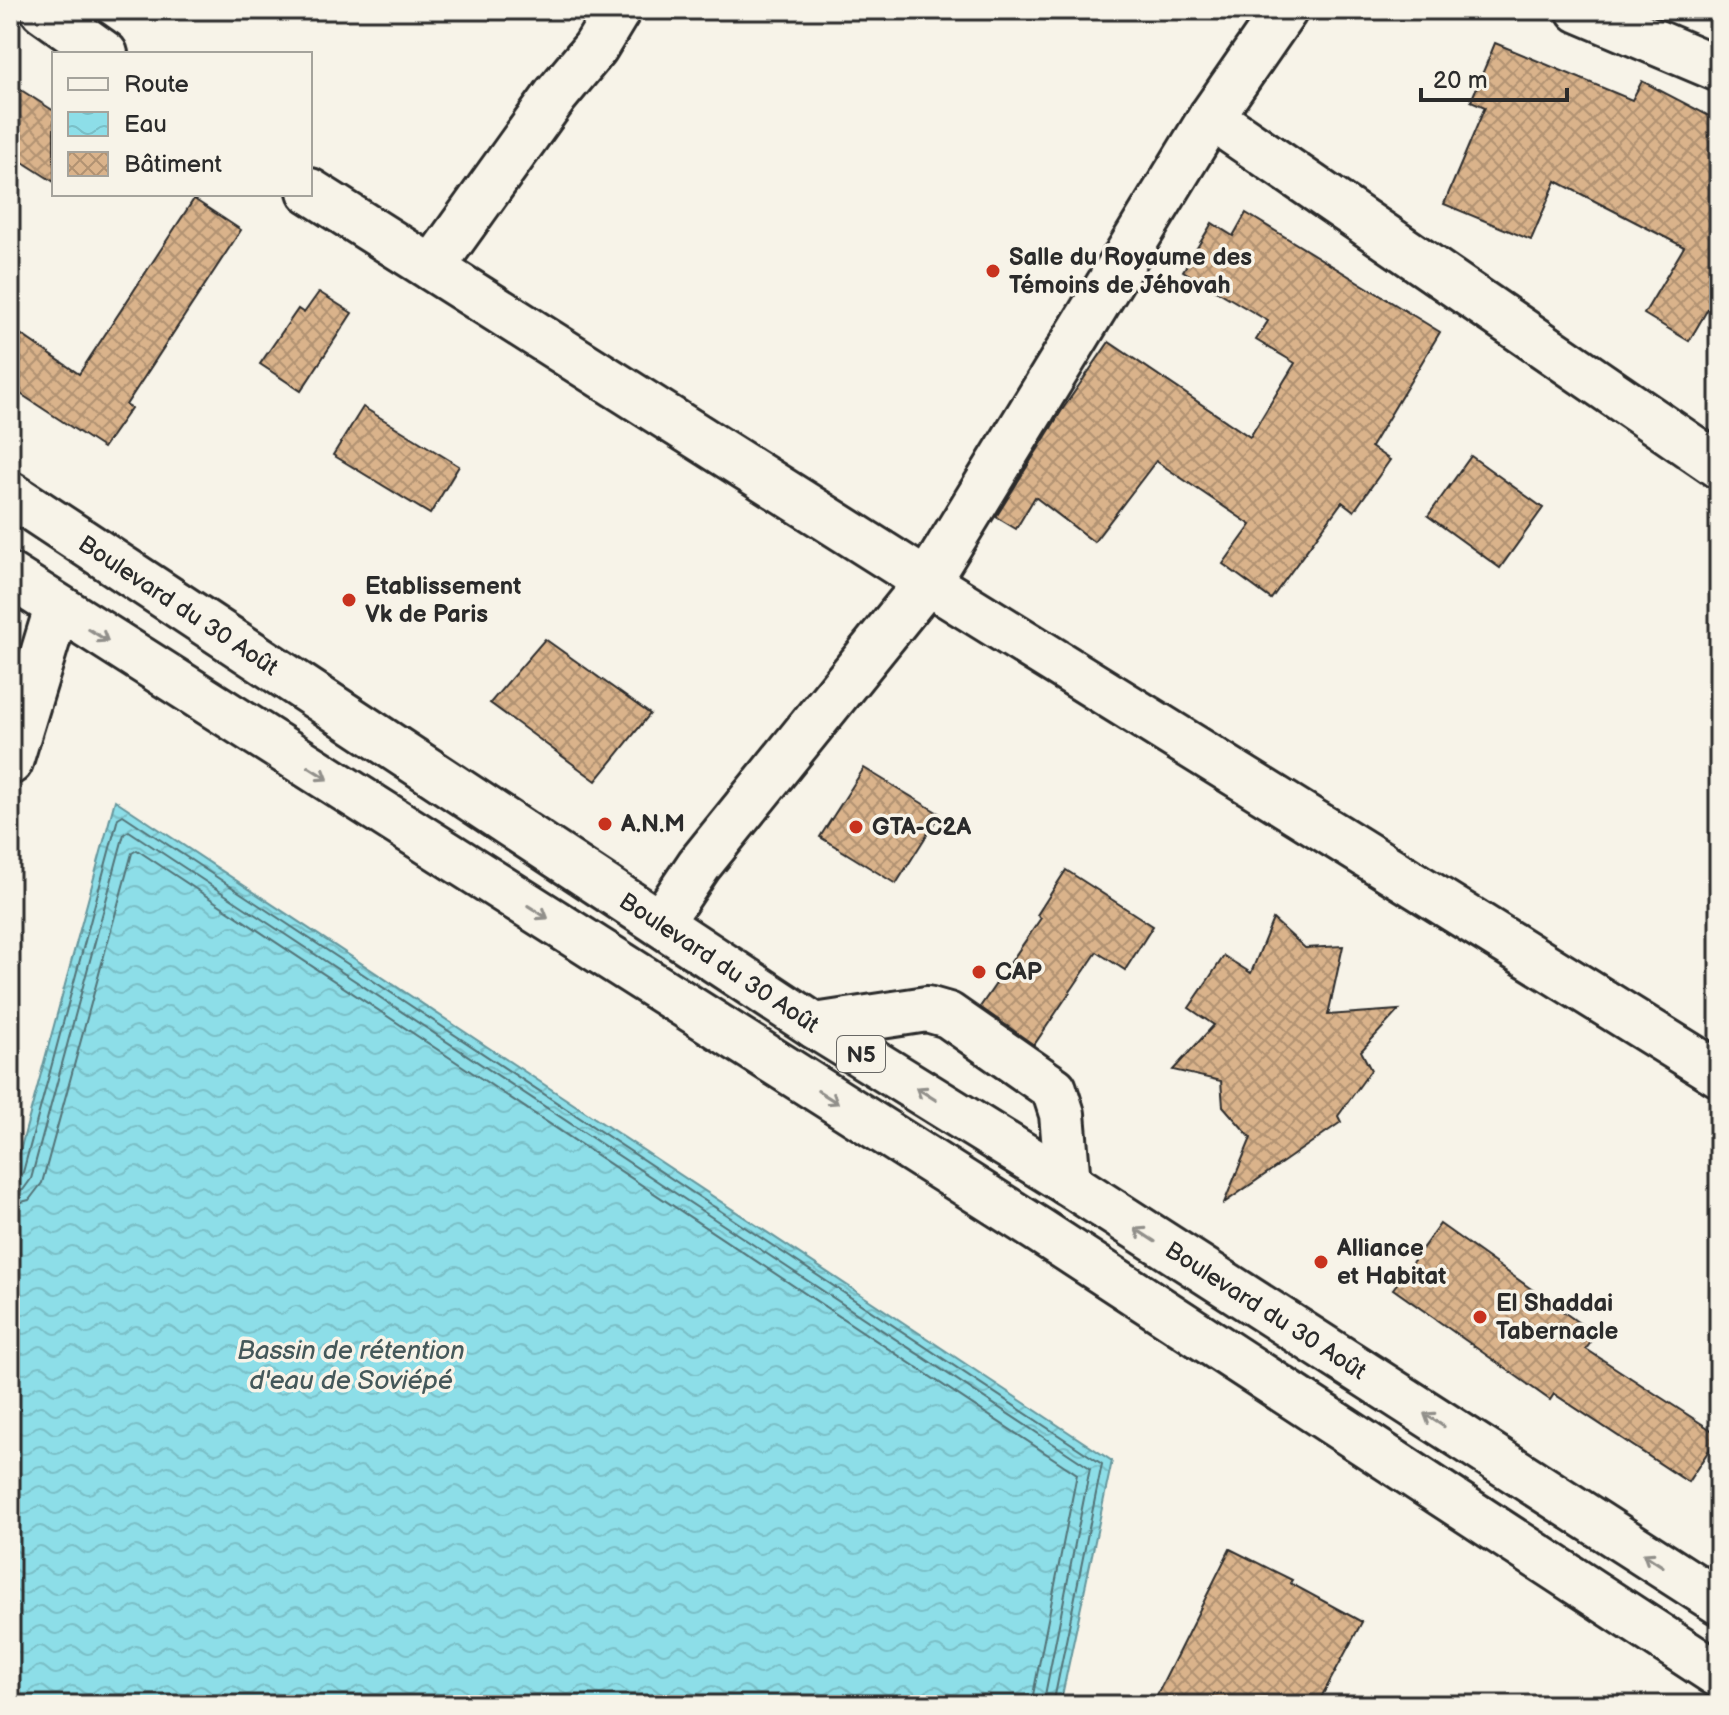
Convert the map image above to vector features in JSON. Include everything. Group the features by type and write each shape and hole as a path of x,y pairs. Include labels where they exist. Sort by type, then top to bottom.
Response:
{"main road":[{"path":"43,10 102,52"},
{"path":"432,268 556,95 595,48 618,10"},
{"path":"660,923 699,865 927,582 1211,117 1285,10"},
{"path":"1579,10 1719,69"},
{"path":"1211,117 1719,466"},
{"path":"312,192 927,582 1719,1074"},
{"name":"Boulevard du 30 Août","path":"10,494 815,1026 1068,1183 1719,1602"},
{"name":"N5","path":"10,576 1037,1229 1719,1675"},
{"path":"10,762 57,608"},
{"path":"783,1069 815,1026 927,1009 948,1015 1054,1089 1062,1114 1068,1183 1037,1229"}],"water":[{"name":"Bassin de rétention d'eau de Soviépé","path":"115,800 1112,1461 1060,1705 47,1705 10,1694 10,1188"}],"building":[{"path":"1495,43 1632,100 1642,81 1719,121 1719,290 1689,341 1644,314 1684,247 1556,181 1531,240 1444,204 1485,107 1471,101"},
{"path":"10,83 52,110 52,181 10,154"},
{"path":"194,199 241,230 126,405 131,408 103,448 10,387 10,327 79,374"},
{"path":"1246,213 1440,332 1371,447 1390,460 1354,511 1342,502 1271,599 1223,564 1251,525 1156,461 1094,542 1035,497 1016,529 996,517 1062,410 1109,342 1250,437 1295,363 1256,340 1268,321 1183,271 1212,223 1233,236"},
{"path":"319,292 352,313 301,391 260,364 298,309 304,313"},
{"path":"363,407 459,466 430,514 333,455"},
{"path":"1471,456 1543,508 1500,568 1428,516"},
{"path":"545,639 650,714 596,781 490,703"},
{"path":"864,768 940,814 896,884 820,837"},
{"path":"1066,870 1153,926 1125,970 1097,952 1034,1045 980,1007 1041,918 1037,915"},
{"path":"1273,919 1305,948 1343,946 1328,1015 1399,1010 1361,1051 1371,1070 1338,1116 1341,1122 1224,1203 1251,1138 1223,1106 1221,1081 1173,1070 1214,1025 1189,1008 1224,956 1251,973"},
{"path":"1440,1224 1596,1335 1586,1349 1719,1435 1688,1482 1554,1394 1550,1400 1393,1289"},
{"path":"1230,1549 1292,1580 1290,1583 1362,1622 1317,1705 1152,1705"}],"place":[{"name":"Salle du Royaume des Témoins de Jéhovah","path":"993,271"},
{"name":"Etablissement Vk de Paris","path":"349,600"},
{"name":"A.N.M","path":"605,824"},
{"name":"GTA-C2A","path":"856,827"},
{"name":"CAP","path":"979,972"},
{"name":"Alliance et Habitat","path":"1321,1262"},
{"name":"El Shaddai Tabernacle","path":"1480,1317"}]}
